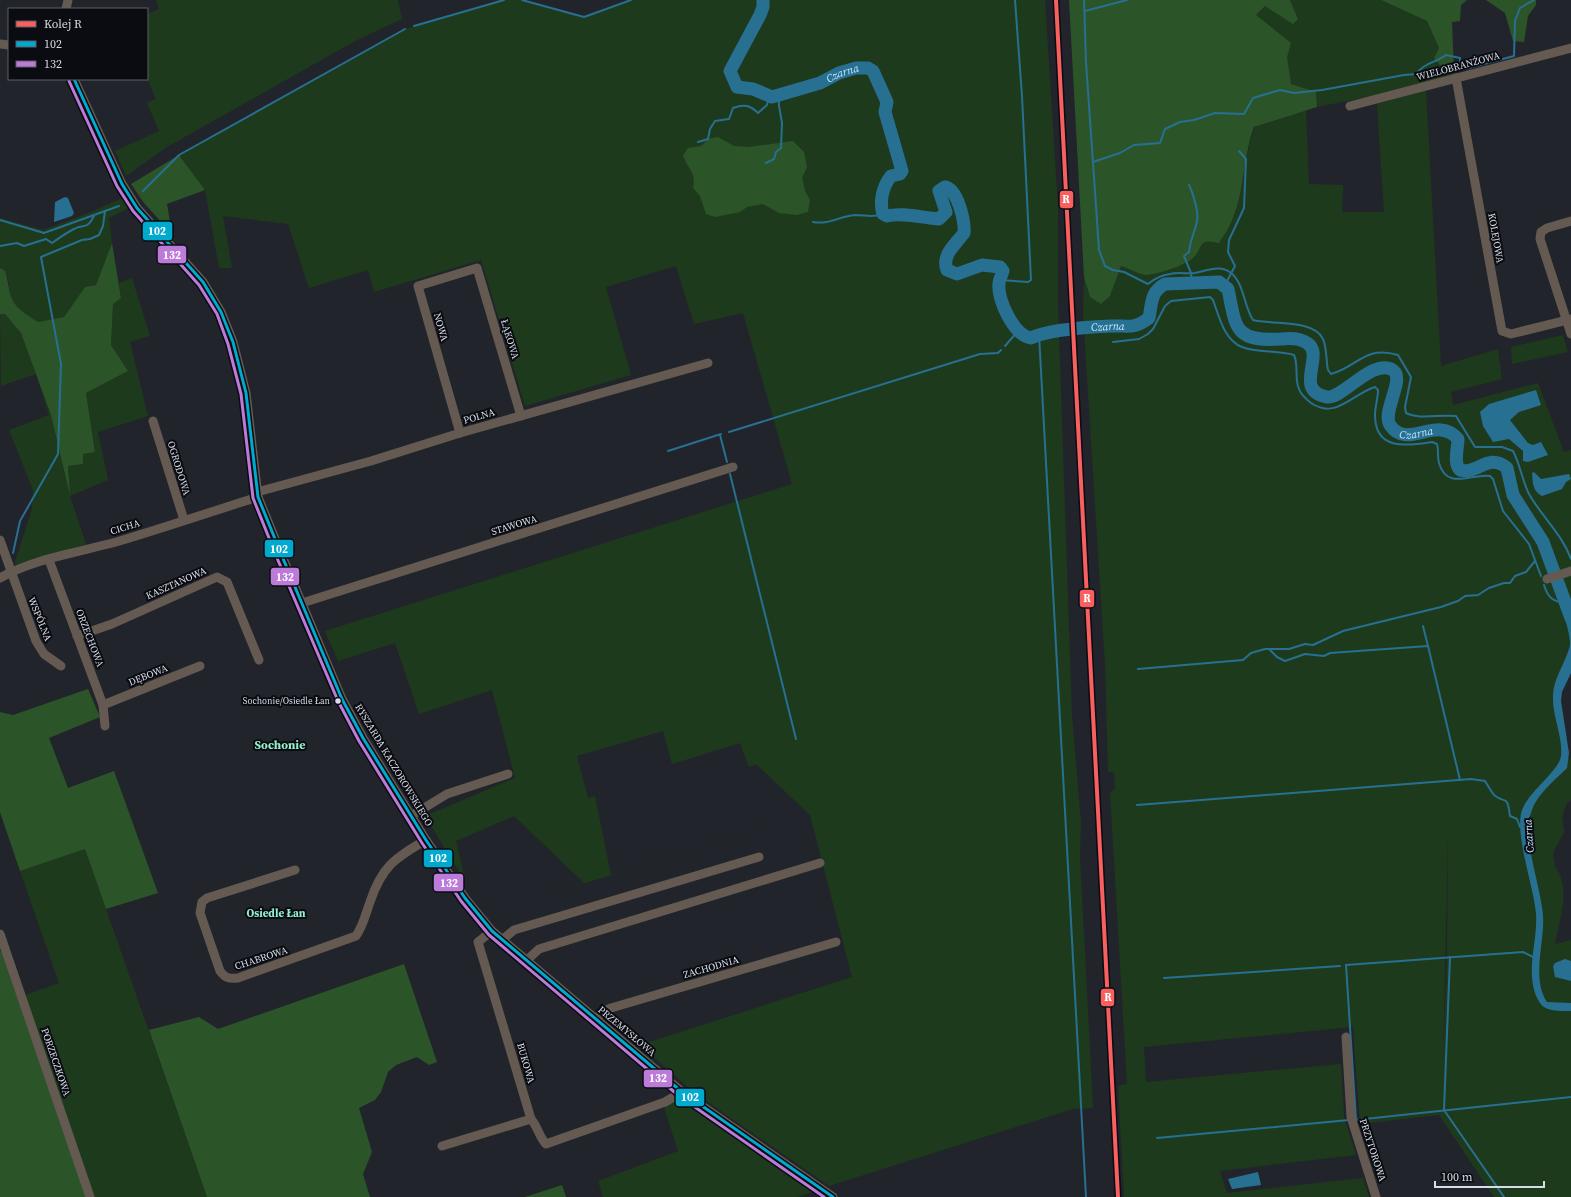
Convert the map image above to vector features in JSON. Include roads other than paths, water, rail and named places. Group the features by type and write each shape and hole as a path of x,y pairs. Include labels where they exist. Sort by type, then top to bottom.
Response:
{"street":[{"name":"WIELOBRANŻOWA","path":"1350,106 1571,48"},
{"name":"KOLEJOWA","path":"1456,78 1502,331 1511,334 1569,320"},
{"name":"RYSZARDA KACZOROWSKIEGO","path":"74,80 122,184 138,208 204,282 221,312 232,342 246,392 257,495 342,699 363,738 426,840 465,898 492,931"},
{"path":"1571,221 1547,228 1541,232 1540,239 1569,320 1571,334"},
{"name":"ŁĄKOWA","path":"477,268 521,416"},
{"name":"NOWA","path":"460,433 418,286 477,268"},
{"name":"POLNA","path":"257,495 460,433 708,363"},
{"name":"OGRODOWA","path":"152,421 184,520"},
{"name":"STAWOWA","path":"302,603 732,467"},
{"name":"CICHA","path":"0,578 10,572 117,541 257,495"},
{"name":"WSPÓLNA","path":"0,540 10,572 36,640 44,654 61,666"},
{"name":"ORZECHOWA","path":"49,560 103,705 105,726"},
{"path":"1547,579 1568,572"},
{"name":"KASZTANOWA","path":"77,636 112,624 217,577 228,582 259,660"},
{"name":"DĘBOWA","path":"103,705 200,666"},
{"path":"411,816 447,794 508,774"},
{"name":"CHABROWA","path":"295,870 206,898 202,902 200,913 220,971 224,977 231,979 238,978 356,936 375,887 382,874 403,853 426,840"},
{"path":"502,940 514,930 759,857"},
{"path":"526,961 539,949 820,863"},
{"name":"PRZEMYSŁOWA","path":"492,931 682,1092 833,1197"},
{"name":"BUKOWA","path":"492,931 478,942 531,1119"},
{"name":"PORZECZKOWA","path":"0,934 90,1197"},
{"name":"ZACHODNIA","path":"596,1019 604,1011 611,1008 836,942"},
{"name":"PRZYTOROWA","path":"1346,1038 1351,1117 1376,1197"},
{"path":"442,1146 531,1119 538,1126 546,1144 665,1102 682,1092"}],"water":[{"path":"65,197 68,198 74,213 72,216 54,222 55,202"},
{"path":"1536,390 1541,405 1519,412 1510,420 1528,443 1533,445 1541,442 1548,455 1528,462 1523,461 1523,451 1509,439 1493,442 1483,426 1480,412 1489,404"},
{"path":"1534,472 1541,479 1569,474 1571,479 1566,482 1562,489 1542,496 1536,492 1534,486 1532,473"},
{"path":"1562,578 1571,601 1571,673 1562,692 1561,701 1569,753 1567,768 1541,794 1533,806 1529,823 1529,836 1530,849 1543,915 1539,971 1542,992 1547,1002 1571,1003 1571,1011 1554,1010 1542,1006 1535,993 1532,982 1532,960 1536,914 1522,846 1520,820 1522,810 1526,803 1555,768 1561,756 1553,696 1557,677 1568,652 1570,639 1566,622 1552,581"},
{"path":"1565,959 1571,961 1571,981 1555,977 1553,966 1555,963"},
{"path":"1258,1172 1261,1185 1232,1189 1228,1179"}],"waterway":[{"path":"414,26 504,0"},
{"path":"522,0 584,17 631,0"},
{"name":"Czarna","path":"763,0 763,7 760,15 730,71 737,87 753,89 772,97 820,83 839,73 856,68 868,68 873,71 887,102 885,112 902,171 900,174 891,176 886,184 882,194 881,204 883,214 887,216 906,215 939,219 946,212 939,191 945,187 950,189 954,193 960,207 964,233 950,250 946,259 947,270 957,274 982,265 1000,267 1003,271 999,282 999,291 1004,307 1013,324 1025,336 1031,338 1048,332 1102,326 1134,326 1149,318 1152,299 1160,287 1165,284 1219,282 1228,289 1236,323 1240,330 1246,335 1254,338 1266,339 1298,339 1304,341 1312,348 1313,355 1310,380 1312,388 1317,393 1327,397 1333,396 1366,374 1383,368 1391,369 1395,373 1397,379 1388,419 1390,425 1397,432 1405,435 1432,430 1450,432 1458,439 1456,459 1460,470 1472,470 1494,462 1507,468 1513,495 1543,542 1571,618"},
{"path":"1000,280 1028,282 1031,280 1022,96 1015,0"},
{"path":"1084,0 1086,62 1099,250 1105,266 1113,270 1124,272 1148,284 1161,276 1173,273 1195,273 1218,269 1227,270 1239,283 1253,320 1292,324 1311,328 1318,333 1323,339 1326,350 1328,370 1331,374 1340,371 1369,355 1377,353 1398,355 1411,377 1405,407 1406,413 1417,416 1456,416 1475,447 1502,447 1513,451 1529,494 1557,534 1571,559"},
{"path":"1085,11 1127,0"},
{"path":"1093,162 1120,153 1134,145 1160,143 1165,129 1180,122 1194,120 1215,113 1244,114 1253,98 1280,90 1294,93 1322,90 1416,74 1426,65 1446,55 1460,58 1460,65 1465,69 1514,56 1515,21 1520,8 1534,0"},
{"path":"143,191 179,155 405,29"},
{"path":"766,163 774,159 776,152 781,148 782,123 779,106 779,94"},
{"path":"698,142 708,139 710,129 715,121 729,119 733,108 747,106 758,113 767,105 769,96"},
{"path":"1225,285 1235,266 1228,252 1229,240 1244,208 1246,159 1239,151"},
{"path":"1189,185 1197,213 1196,225 1189,252 1184,256 1191,273 1192,284"},
{"path":"0,220 44,233 119,206"},
{"path":"13,553 20,521 58,454 61,364 41,257 82,240 90,239 99,235 103,226 105,211"},
{"path":"813,222 819,223 855,215 873,216 883,214"},
{"path":"0,246 17,243 24,246 46,239 52,243 77,227 89,224 94,216"},
{"path":"1113,342 1139,339 1148,334 1153,329 1165,306 1171,301 1210,297 1213,300 1226,333 1236,344 1248,349 1281,352 1294,355 1299,389 1302,395 1311,403 1328,409 1344,404 1367,390 1375,387 1378,390 1375,412 1376,427 1380,435 1386,440 1394,444 1403,445 1432,442 1437,444 1439,463 1443,471 1448,476 1454,479 1490,476 1493,479 1503,511 1529,544 1541,576"},
{"path":"1005,346 1018,331"},
{"path":"1039,334 1086,1197"},
{"path":"729,432 980,354 998,353 1001,350"},
{"path":"668,451 721,434"},
{"path":"720,435 727,462"},
{"path":"730,474 796,739"},
{"path":"1138,669 1243,660 1251,653 1265,649 1289,649 1305,644 1313,645 1343,631 1441,607 1458,601 1465,596 1478,595 1489,588 1504,583 1510,583 1515,576 1526,572 1535,561"},
{"path":"1544,585 1549,596 1560,602"},
{"path":"1423,626 1428,646"},
{"path":"1270,650 1277,657 1285,661 1305,654 1324,656 1330,653 1428,646 1460,780"},
{"path":"1137,805 1471,779 1485,781 1494,795 1507,802 1510,816 1517,819 1520,827 1524,828"},
{"path":"1346,965 1523,952 1535,958"},
{"path":"1450,957 1444,1110 1504,1197"},
{"path":"1346,965 1356,1120"},
{"path":"1164,978 1340,966"},
{"path":"1355,1120 1571,1097"},
{"path":"1157,1138 1349,1120"}],"rail line":[{"name":"R","path":"1056,0 1118,1197"}],"place":[{"name":"Sochonie/Osiedle Łan","path":"338,701"}],"district":[{"name":"Sochonie","path":"280,745"},
{"name":"Osiedle Łan","path":"276,913"}]}
